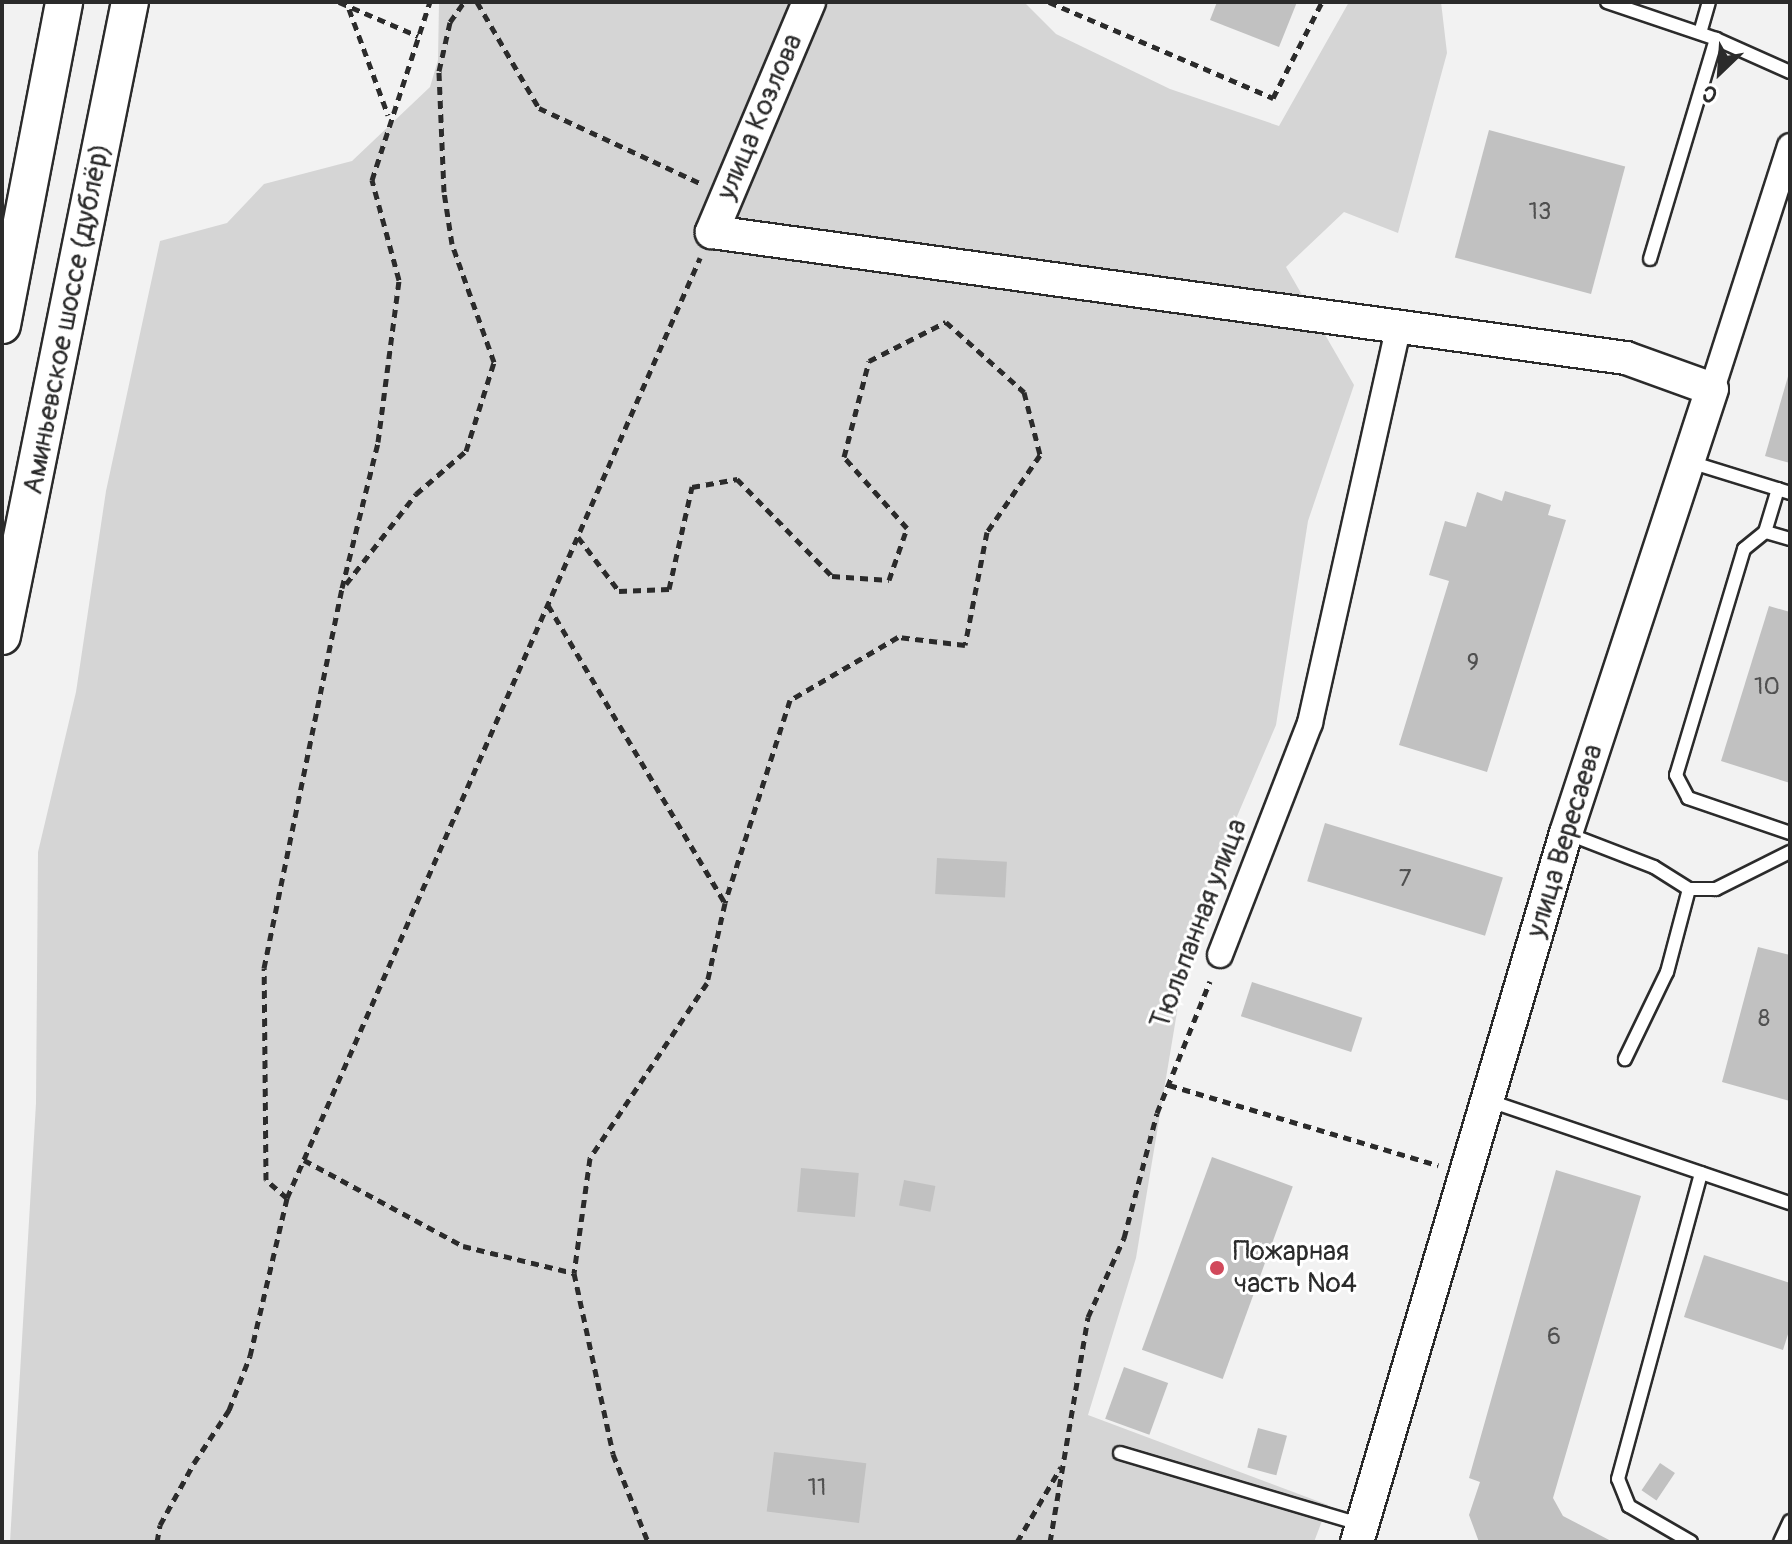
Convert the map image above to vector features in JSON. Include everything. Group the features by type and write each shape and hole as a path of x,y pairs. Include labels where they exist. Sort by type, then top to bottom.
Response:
{"main road":[{"path":"2,325 64,2"},
{"name":"Аминьевское шоссе (дублёр)","path":"3,636 130,2"}],"street":[{"path":"117,68 143,2"},
{"name":"улица Козлова","path":"712,232 809,2"},
{"name":"улица Вересаева","path":"1360,1534 1566,833 1684,460 1712,389 1790,146"},
{"path":"712,232 1626,358 1712,389"},
{"name":"Тюльпанная улица","path":"1220,955 1310,723 1399,325"}],"lane":[{"path":"1607,2 1716,39 1790,72"},
{"path":"1700,33 1709,2"},
{"path":"1650,259 1716,39"},
{"path":"1684,460 1784,491 1765,532 1744,549 1676,775 1688,798 1790,833"},
{"path":"1765,532 1790,539"},
{"path":"1566,833 1654,867 1689,889 1716,889 1790,852"},
{"path":"1625,1059 1667,972 1689,889"},
{"path":"1487,1100 1790,1203"},
{"path":"1691,1542 1629,1506 1618,1479 1701,1173"},
{"path":"1120,1453 1360,1534"},
{"path":"1780,1542 1790,1521"}],"path":[{"path":"339,2 349,9 418,36"},
{"path":"287,1198 266,1180 264,968 342,588 378,442 399,280 372,180 389,116 430,2"},
{"path":"342,588 416,494 466,451 494,362 452,244 444,192 439,71 450,22 464,2"},
{"path":"477,2 539,108 726,196"},
{"path":"1049,2 1273,98 1322,2"},
{"path":"349,9 389,116"},
{"path":"157,1542 167,1513 229,1410 250,1356 287,1198 712,232"},
{"path":"578,537 619,591 669,589 692,487 737,479 832,576 889,580 907,528 844,457 869,361 946,322 1024,392 1040,455 987,532 965,645 898,637 790,700 725,903 707,983 590,1158 574,1273 613,1454 648,1542"},
{"path":"548,605 725,903"},
{"name":"Тюльпанная улица","path":"1050,1542 1088,1317 1124,1238 1169,1085 1220,955"},
{"path":"1169,1085 1466,1173"},
{"path":"304,1160 463,1246 574,1273"},
{"path":"1017,1542 1063,1463"}],"shaded area":[{"path":"439,2 1024,2 1056,34 1170,89 1279,126 1349,2 1441,2 1447,53 1398,233 1344,212 1286,267 1354,385 1308,521 1276,725 1192,922 1136,1258 1088,1415 1328,1505 1314,1542 10,1542 36,1103 38,852 76,692 106,491 160,241 227,223 264,184 352,161 430,87 438,60"}],"building":[{"path":"1217,2 1297,2 1279,47 1210,20"},
{"path":"1489,130 1625,166 1591,294 1455,258"},
{"path":"1790,373 1790,463 1765,456"},
{"path":"1505,491 1551,505 1548,515 1566,520 1487,772 1399,745 1449,581 1429,575 1445,521 1466,527 1477,492 1502,501"},
{"path":"1769,606 1790,612 1790,783 1721,761"},
{"path":"1325,823 1503,877 1485,936 1307,881"},
{"path":"937,858 1007,862 1005,898 935,894"},
{"path":"1758,947 1790,955 1790,1101 1722,1082"},
{"path":"1252,982 1362,1018 1351,1052 1241,1016"},
{"name":"Пожарная часть №4","path":"1212,1157 1293,1186 1223,1379 1142,1350"},
{"path":"801,1168 859,1173 855,1217 797,1212"},
{"path":"1556,1170 1641,1196 1553,1498 1563,1516 1613,1542 1479,1542 1469,1515 1480,1482 1469,1478"},
{"path":"904,1180 935,1186 930,1212 899,1206"},
{"path":"1704,1255 1790,1283 1790,1328 1783,1350 1684,1317"},
{"path":"1124,1367 1168,1383 1149,1435 1105,1419"},
{"path":"1258,1428 1287,1436 1276,1475 1247,1468"},
{"path":"774,1452 866,1463 859,1523 767,1512"},
{"path":"1660,1463 1675,1473 1656,1500 1642,1490"}],"place":[{"name":"Пожарная часть №4","path":"1217,1268"}]}
